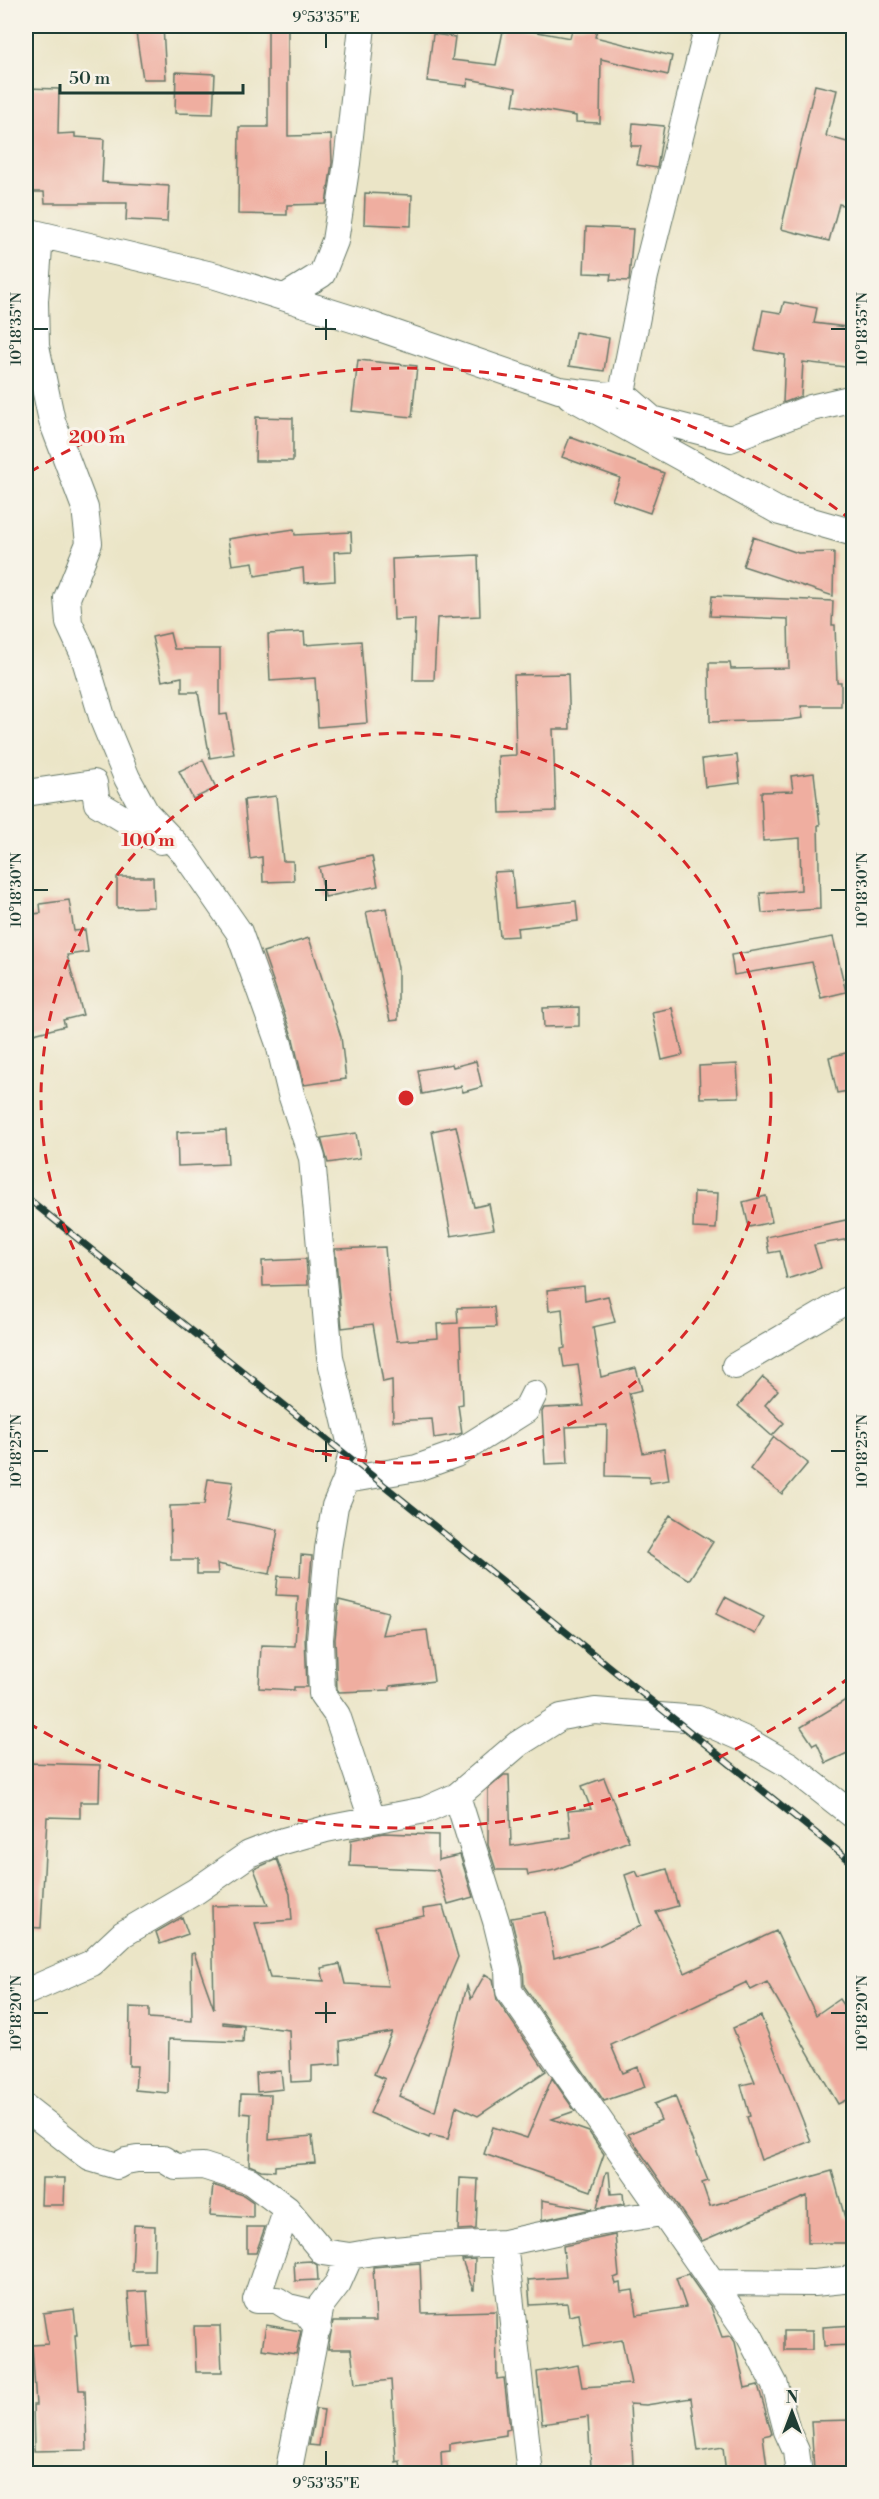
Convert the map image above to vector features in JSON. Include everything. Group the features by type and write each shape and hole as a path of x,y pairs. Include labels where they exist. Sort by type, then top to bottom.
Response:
{"street":[{"path":"285,297 322,274 335,241 347,163 362,26"},
{"path":"622,393 645,276 708,26"},
{"path":"372,1819 337,1715 322,1694 320,1640 328,1549 335,1506 346,1480 352,1450 330,1357 312,1158 291,1094 279,1044 239,932 185,854 146,813 127,778 103,720 83,653 69,624 67,598 89,543 85,508 52,421 36,346 33,233 216,276 285,297 559,390 780,512 854,533"},
{"path":"559,390 602,395 622,393 652,419 730,439 811,408 854,398"},
{"path":"26,793 94,783 97,803 185,854"},
{"path":"735,1366 854,1296"},
{"path":"346,1480 417,1468 456,1454 526,1410 534,1394"},
{"path":"26,1992 92,1963 123,1934 196,1891 249,1854 280,1842 372,1819 425,1810 457,1796 518,1744 561,1718 595,1711 698,1719 746,1740 789,1765 854,1816"},
{"path":"457,1796 496,1921 508,1970 509,1991 749,2335 775,2385 787,2431 796,2451 799,2474"},
{"path":"26,2108 90,2158 117,2166 137,2159 163,2159 176,2168 203,2166 250,2181 287,2209 323,2252 350,2256 428,2247 504,2243 597,2223 662,2213"},
{"path":"287,2209 256,2300 277,2300 288,2307 305,2311 318,2328"},
{"path":"504,2243 530,2474"},
{"path":"288,2474 321,2305 338,2283 350,2256"},
{"path":"714,2282 814,2283 854,2279"}],"building":[{"path":"135,26 163,26 166,79 143,79"},
{"path":"268,26 288,26 288,136 331,135 332,163 326,204 287,205 287,215 238,214 239,127 268,127"},
{"path":"504,26 570,38 573,26 598,26 595,37 672,56 668,75 601,59 600,123 576,122 576,116 513,105 516,88 468,79 467,86 427,81 433,34 455,37 452,60 496,65"},
{"path":"176,72 215,74 213,114 175,113"},
{"path":"815,85 837,90 826,136 854,144 854,208 839,204 829,241 781,229"},
{"path":"26,88 59,89 58,134 75,133 75,137 104,139 102,182 169,186 167,222 126,220 127,203 45,203 44,192 26,192"},
{"path":"633,123 664,126 657,168 637,165 641,146 631,146"},
{"path":"365,193 412,195 411,226 364,224"},
{"path":"586,227 633,229 629,281 610,280 611,274 584,273"},
{"path":"784,302 817,308 814,323 854,328 854,368 803,362 801,396 783,403 785,355 755,350 763,310 781,313"},
{"path":"575,332 609,338 604,371 569,366"},
{"path":"358,360 417,366 412,417 352,411"},
{"path":"256,417 293,418 293,461 255,461"},
{"path":"570,437 664,473 650,513 612,500 620,478 562,457"},
{"path":"294,529 295,535 351,532 352,551 334,552 335,581 304,583 303,568 255,576 253,562 232,565 228,539"},
{"path":"753,537 798,553 834,552 833,596 743,566"},
{"path":"478,555 480,616 437,618 434,680 413,680 415,619 394,620 392,559"},
{"path":"712,596 833,601 832,625 835,625 837,682 841,682 841,706 801,706 803,718 788,720 710,722 709,663 730,663 731,669 789,668 788,619 710,616"},
{"path":"304,632 305,645 361,641 367,723 318,727 315,678 270,681 268,634"},
{"path":"170,633 174,649 220,649 220,715 227,714 234,754 210,758 198,692 182,692 182,677 162,681 152,637"},
{"path":"568,674 570,729 553,729 556,811 500,813 498,756 516,755 514,675"},
{"path":"737,755 740,783 705,787 702,759"},
{"path":"203,760 216,788 193,799 179,771"},
{"path":"814,773 820,825 818,825 820,909 762,913 760,893 801,890 800,838 763,841 761,792 793,791 791,776"},
{"path":"276,796 283,861 293,861 294,881 263,882 262,857 250,859 244,800"},
{"path":"372,856 378,886 325,897 319,867"},
{"path":"512,871 515,908 576,901 578,921 517,928 518,936 500,937 494,872"},
{"path":"117,877 153,877 154,907 117,908"},
{"path":"69,900 74,931 85,930 88,952 67,955 83,1015 63,1020 65,1026 26,1036 26,915 41,913 40,904"},
{"path":"386,908 398,968 398,1020 390,1021 366,912"},
{"path":"833,937 846,992 821,998 812,962 734,975 731,955"},
{"path":"309,938 341,1037 346,1079 304,1085 293,1039 263,952"},
{"path":"579,1007 579,1026 544,1027 543,1008"},
{"path":"672,1008 683,1055 662,1060 652,1012"},
{"path":"854,1051 854,1090 837,1093 829,1057"},
{"path":"476,1061 482,1087 463,1092 461,1086 422,1094 418,1070 452,1064 453,1067"},
{"path":"737,1064 739,1097 700,1098 699,1066"},
{"path":"456,1126 474,1207 489,1204 494,1229 451,1236 432,1131"},
{"path":"226,1130 228,1164 178,1166 177,1132"},
{"path":"356,1133 360,1158 328,1163 321,1138"},
{"path":"694,1192 718,1193 716,1229 693,1228"},
{"path":"766,1196 772,1222 749,1227 743,1202"},
{"path":"846,1220 850,1239 814,1245 821,1268 787,1279 780,1251 769,1253 766,1237"},
{"path":"385,1247 389,1296 397,1341 438,1338 437,1324 458,1323 457,1308 494,1307 496,1327 460,1328 463,1404 458,1405 462,1433 434,1438 432,1419 393,1421 392,1380 383,1382 373,1324 342,1328 335,1249"},
{"path":"306,1259 308,1285 263,1286 262,1261"},
{"path":"584,1286 585,1301 608,1296 615,1322 593,1327 601,1377 636,1368 642,1390 629,1393 643,1453 664,1449 669,1480 650,1483 649,1477 606,1476 607,1425 566,1427 568,1463 545,1464 542,1412 544,1408 584,1406 578,1365 564,1367 561,1349 565,1348 562,1309 549,1311 547,1290"},
{"path":"763,1377 778,1390 765,1405 784,1423 772,1436 738,1406"},
{"path":"774,1437 808,1463 782,1494 750,1469"},
{"path":"208,1479 233,1482 227,1520 278,1530 270,1574 217,1564 218,1574 197,1574 197,1560 171,1560 170,1506 204,1505"},
{"path":"670,1515 713,1542 689,1580 646,1553"},
{"path":"301,1555 312,1556 305,1638 307,1687 294,1687 294,1690 259,1688 261,1645 295,1646 298,1596 276,1595 278,1576 300,1577"},
{"path":"725,1597 764,1617 755,1634 716,1614"},
{"path":"339,1600 388,1612 382,1635 427,1630 434,1681 390,1686 390,1690 339,1692 335,1639"},
{"path":"854,1695 854,1750 826,1763 817,1743 813,1745 801,1727"},
{"path":"26,1763 100,1765 99,1802 80,1802 80,1818 47,1817 41,1928 26,1927"},
{"path":"504,1775 509,1775 511,1846 571,1837 568,1811 591,1809 582,1786 604,1778 629,1841 555,1870 528,1875 527,1870 496,1870 488,1845 488,1789"},
{"path":"383,1833 438,1835 438,1860 460,1855 473,1897 448,1904 438,1870 350,1866 351,1840"},
{"path":"277,1859 290,1894 292,1920 255,1923 270,1978 324,1981 321,1968 340,1964 345,1984 388,1986 375,1926 424,1916 423,1909 443,1906 458,1957 399,2096 435,2112 467,1986 471,1999 485,1974 493,1979 497,2000 546,2071 478,2116 456,2106 448,2139 430,2135 429,2138 370,2113 385,2079 374,2074 392,2032 340,2041 341,2064 312,2066 312,2081 291,2082 289,2030 223,2022 223,2024 244,2026 243,2042 169,2039 168,2093 135,2090 137,2066 129,2066 130,2007 149,2008 149,2018 192,2021 191,1954 194,1953 214,2009 212,1906 268,1905 254,1869"},
{"path":"667,1869 678,1906 656,1912 685,1973 776,1931 816,2015 839,1999 854,2021 854,2096 838,2104 767,1982 751,1990 747,1982 611,2045 623,2073 638,2067 645,2087 604,2101 524,1986 523,1967 511,1918 546,1912 554,1958 600,1945 641,1925 625,1875 636,1871 639,1877"},
{"path":"182,1917 188,1934 160,1944 156,1932"},
{"path":"761,2016 811,2141 761,2160 747,2117 750,2116 741,2085 755,2082 733,2028"},
{"path":"281,2071 283,2089 257,2092 256,2073"},
{"path":"552,2078 575,2111 552,2119 589,2132 604,2154 591,2191 484,2154 493,2127 527,2138"},
{"path":"241,2094 271,2095 269,2140 312,2136 315,2163 275,2166 275,2171 261,2170 249,2165 251,2114 240,2113"},
{"path":"675,2096 708,2181 702,2183 710,2206 832,2171 845,2218 854,2218 854,2243 808,2243 807,2196 702,2241 628,2134 661,2120 654,2104"},
{"path":"606,2172 609,2172 611,2194 623,2193 624,2204 597,2208"},
{"path":"42,2178 65,2178 64,2205 41,2205"},
{"path":"460,2178 478,2179 476,2229 458,2230"},
{"path":"213,2185 243,2195 253,2202 253,2218 210,2215"},
{"path":"542,2200 592,2209 542,2220"},
{"path":"134,2225 155,2226 154,2271 132,2271"},
{"path":"247,2227 265,2227 256,2253 247,2253"},
{"path":"615,2235 619,2276 614,2278 616,2284 620,2283 621,2292 633,2290 637,2315 686,2307 676,2278 688,2274 711,2307 722,2337 731,2336 735,2342 745,2388 758,2385 772,2434 763,2436 768,2474 726,2474 723,2447 698,2451 691,2398 646,2405 630,2404 633,2465 591,2467 588,2417 542,2424 537,2372 578,2365 582,2387 631,2384 622,2340 584,2346 579,2314 569,2316 567,2303 530,2305 528,2280 566,2277 563,2246"},
{"path":"475,2259 474,2290 473,2290 462,2260"},
{"path":"311,2261 317,2265 318,2280 295,2281 294,2262"},
{"path":"420,2263 422,2313 496,2311 497,2379 504,2378 510,2429 506,2430 506,2435 450,2444 450,2451 441,2452 442,2474 401,2474 400,2461 396,2462 391,2380 355,2384 351,2349 328,2349 333,2321 376,2321 373,2267"},
{"path":"147,2291 150,2346 132,2347 128,2292"},
{"path":"74,2309 79,2390 85,2390 87,2450 34,2451 33,2405 36,2405 32,2345 48,2344 43,2313"},
{"path":"266,2325 301,2331 296,2354 262,2349"},
{"path":"854,2325 854,2345 824,2346 823,2327"},
{"path":"194,2326 220,2326 222,2372 196,2372"},
{"path":"784,2331 812,2331 812,2350 784,2350"},
{"path":"316,2409 324,2410 319,2446 309,2445"},
{"path":"854,2420 854,2471 814,2471 811,2421"}],"railway":[{"path":"26,1197 854,1864"}]}
